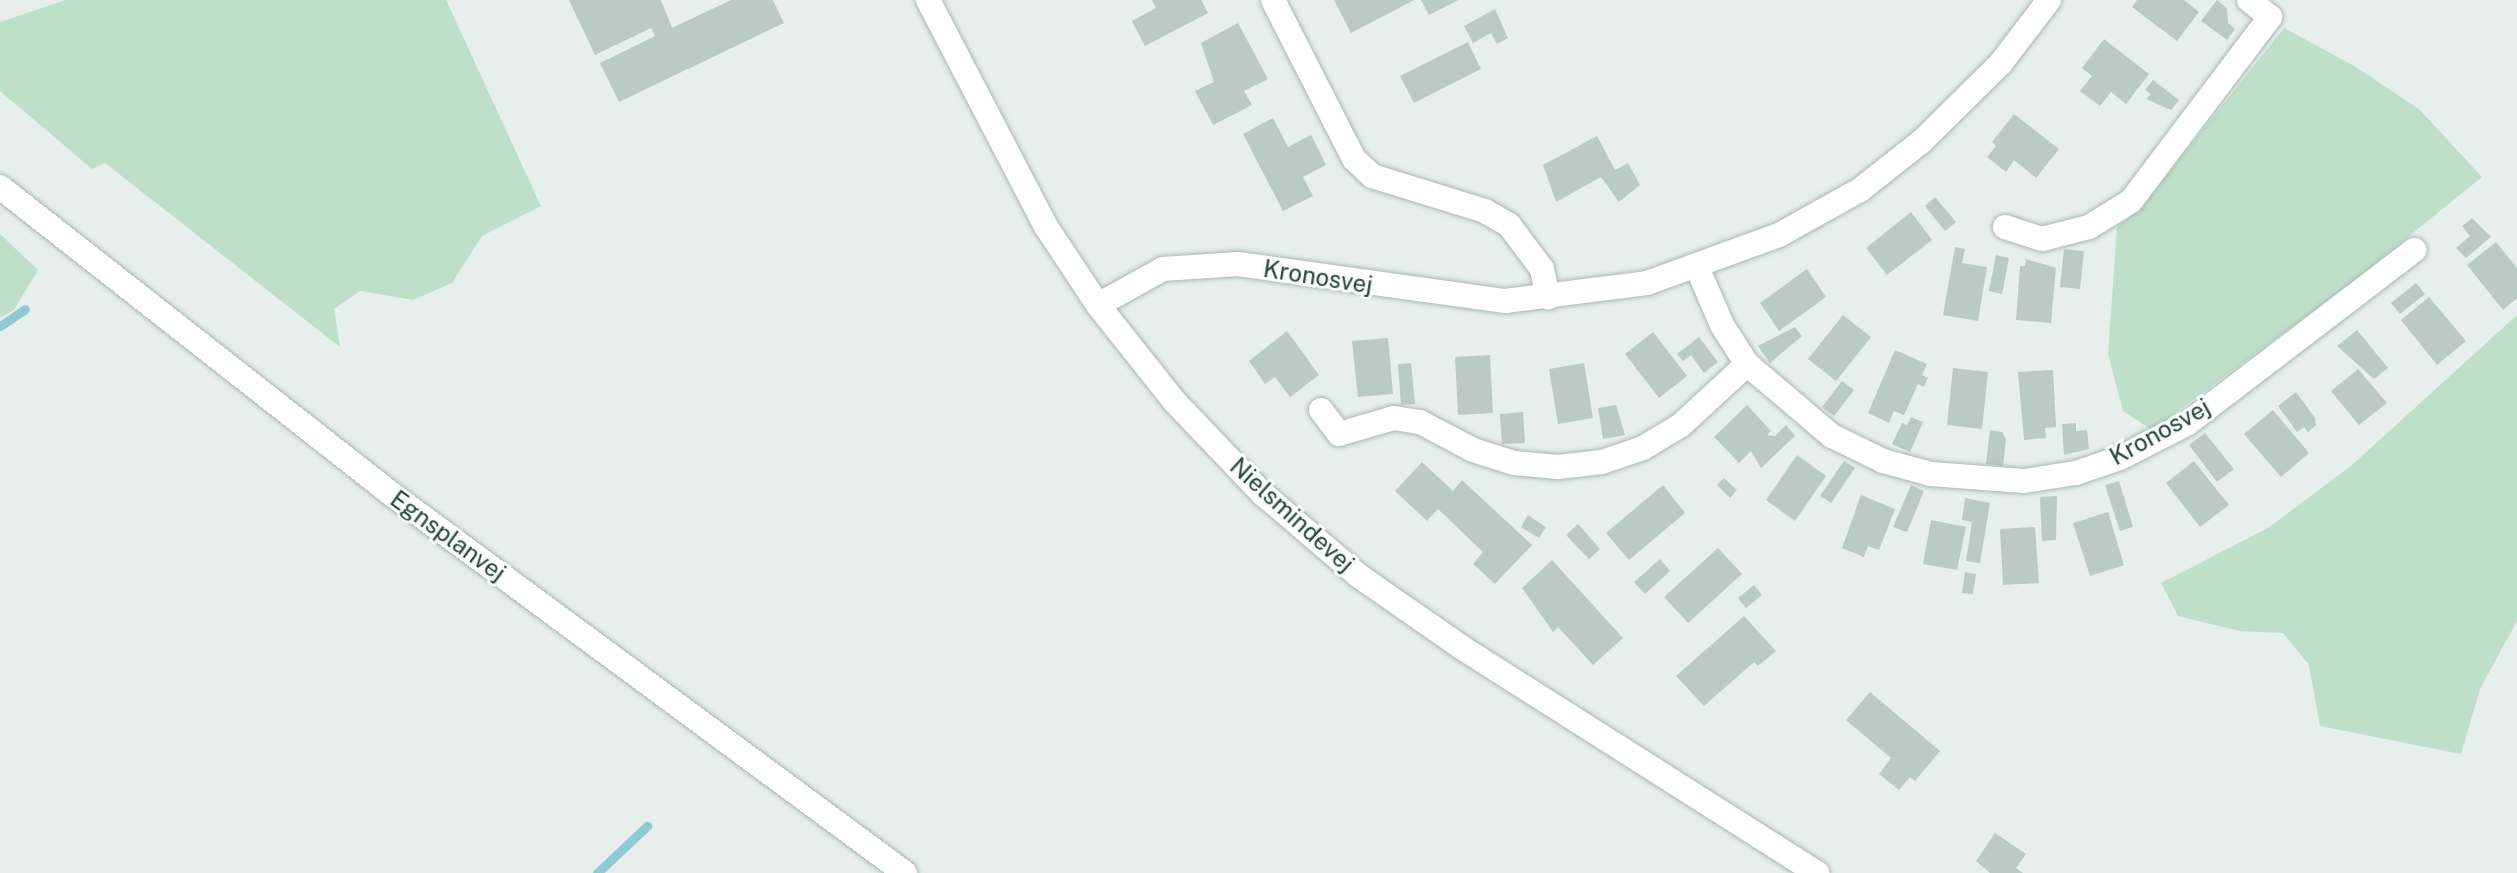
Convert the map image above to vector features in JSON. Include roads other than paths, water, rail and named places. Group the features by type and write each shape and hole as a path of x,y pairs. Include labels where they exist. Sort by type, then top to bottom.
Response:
{"street":[{"name":"Nielsmindevej","path":"928,0 1045,225 1098,305 1174,401 1263,494 1359,576 1817,873"},
{"path":"1273,0 1354,159 1372,176 1485,211 1509,225 1542,269 1548,297"},
{"name":"Kronosvej","path":"1098,305 1163,269 1238,264 1474,298 1548,297 1647,283 1697,267 1779,235 1860,190 1922,141 2001,63 2049,0"},
{"path":"2005,227 2042,239 2089,227 2131,201 2270,17 2249,0"},
{"name":"Egnsplanvej","path":"0,187 348,461 905,873"},
{"name":"Kronosvej","path":"1697,267 1722,325 1747,364 1832,436 1883,461 1979,481 2076,473 2120,458 2188,423 2414,250"},
{"path":"1321,410 1339,434 1394,418 1420,422 1473,450 1514,463 1558,467 1602,462 1643,448 1681,425 1747,364"}],"waterway":[{"path":"0,326 25,309"},
{"path":"597,873 647,826"}]}
